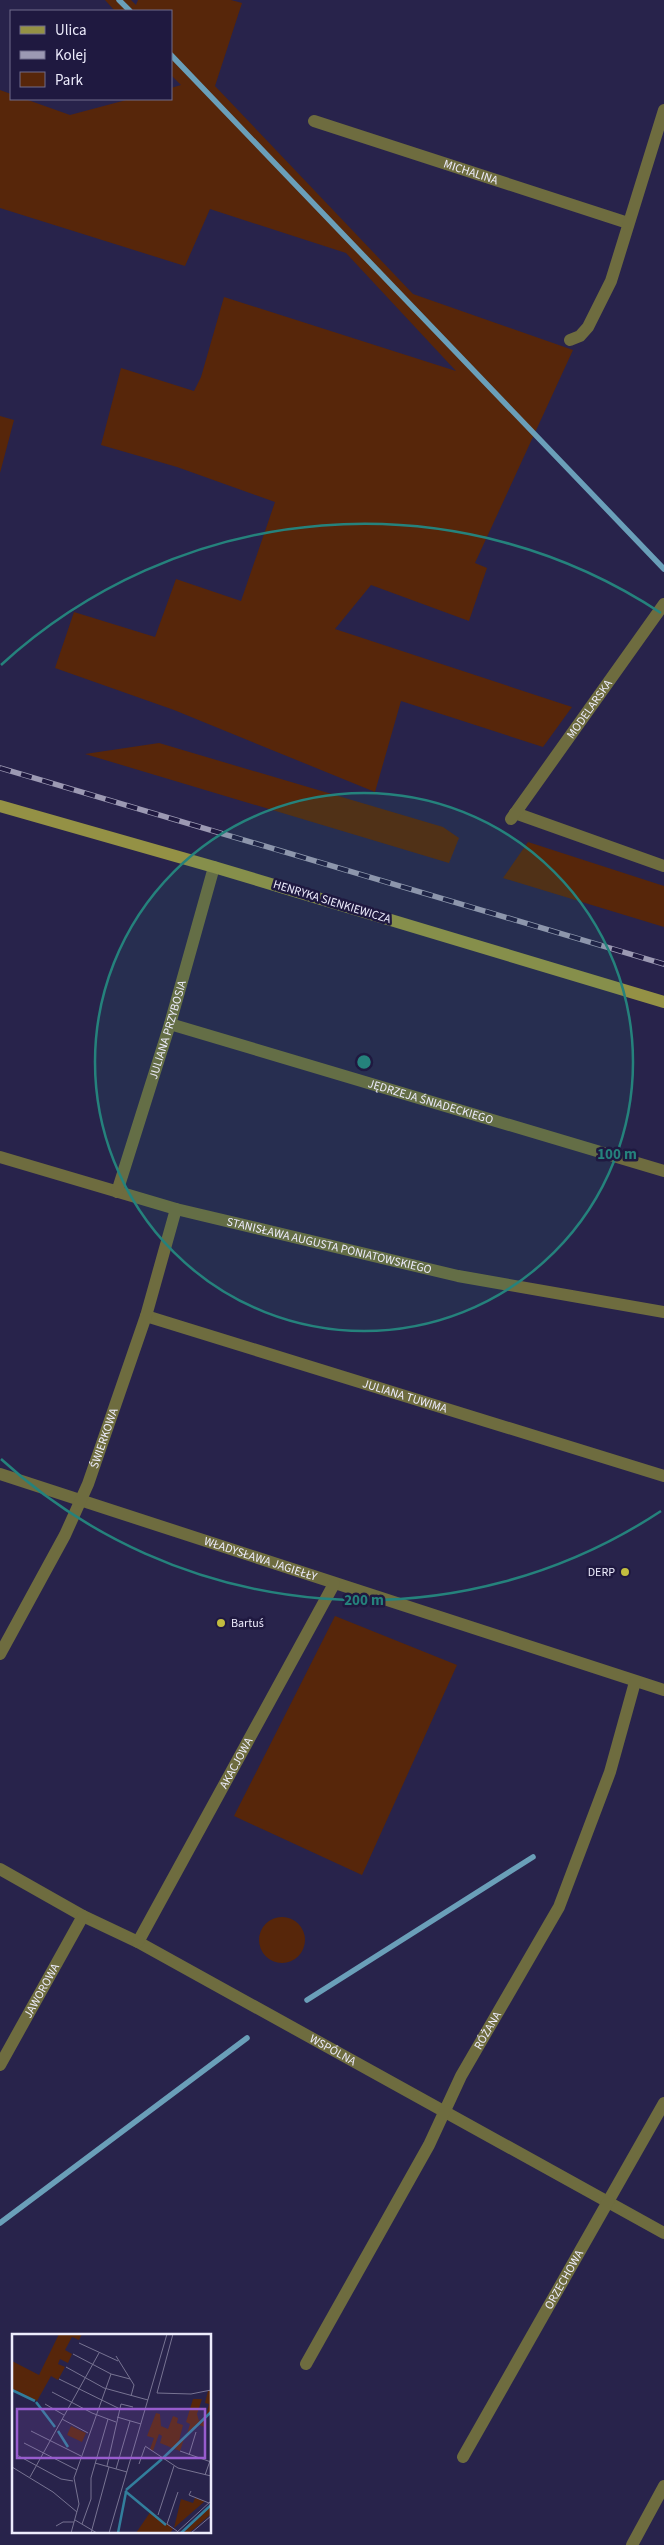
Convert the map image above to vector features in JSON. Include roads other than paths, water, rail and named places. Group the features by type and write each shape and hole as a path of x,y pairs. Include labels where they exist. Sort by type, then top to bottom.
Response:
{"main road":[{"name":"HENRYKA SIENKIEWICZA","path":"0,806 214,867 664,1002"}],"street":[{"path":"570,340 580,336 588,327 610,281 664,110"},
{"name":"MICHALINA","path":"314,120 628,223"},
{"name":"MODELARSKA","path":"664,604 513,816 664,866"},
{"name":"JULIANA PRZYBOSIA","path":"117,1192 170,1024 214,867"},
{"name":"JĘDRZEJA ŚNIADECKIEGO","path":"170,1024 664,1171"},
{"name":"STANISŁAWA AUGUSTA PONIATOWSKIEGO","path":"1,1160 176,1209 458,1276 664,1312"},
{"name":"ŚWIERKOWA","path":"0,1654 65,1535 80,1502 146,1316 176,1209"},
{"name":"JULIANA TUWIMA","path":"146,1316 664,1476"},
{"name":"WŁADYSŁAWA JAGIEŁŁY","path":"0,1474 80,1502 664,1690"},
{"name":"AKACJOWA","path":"138,1942 334,1584"},
{"name":"RÓŻANA","path":"306,2364 429,2145 462,2076 559,1907 610,1772 635,1682"},
{"name":"WSPÓLNA","path":"0,1869 83,1916 138,1942 608,2204 664,2233"},
{"name":"JAWOROWA","path":"0,2065 83,1916"},
{"name":"ORZECHOWA","path":"463,2456 664,2104"},
{"path":"632,2545 664,2486"}],"waterway":[{"path":"119,0 129,10"},
{"path":"172,56 664,569"},
{"path":"307,2000 533,1857"},
{"path":"0,2223 247,2038"}],"railway":[{"path":"0,768 664,964"}],"place":[{"name":"DERP","path":"625,1572"},
{"name":"Bartuś","path":"221,1623"}]}
